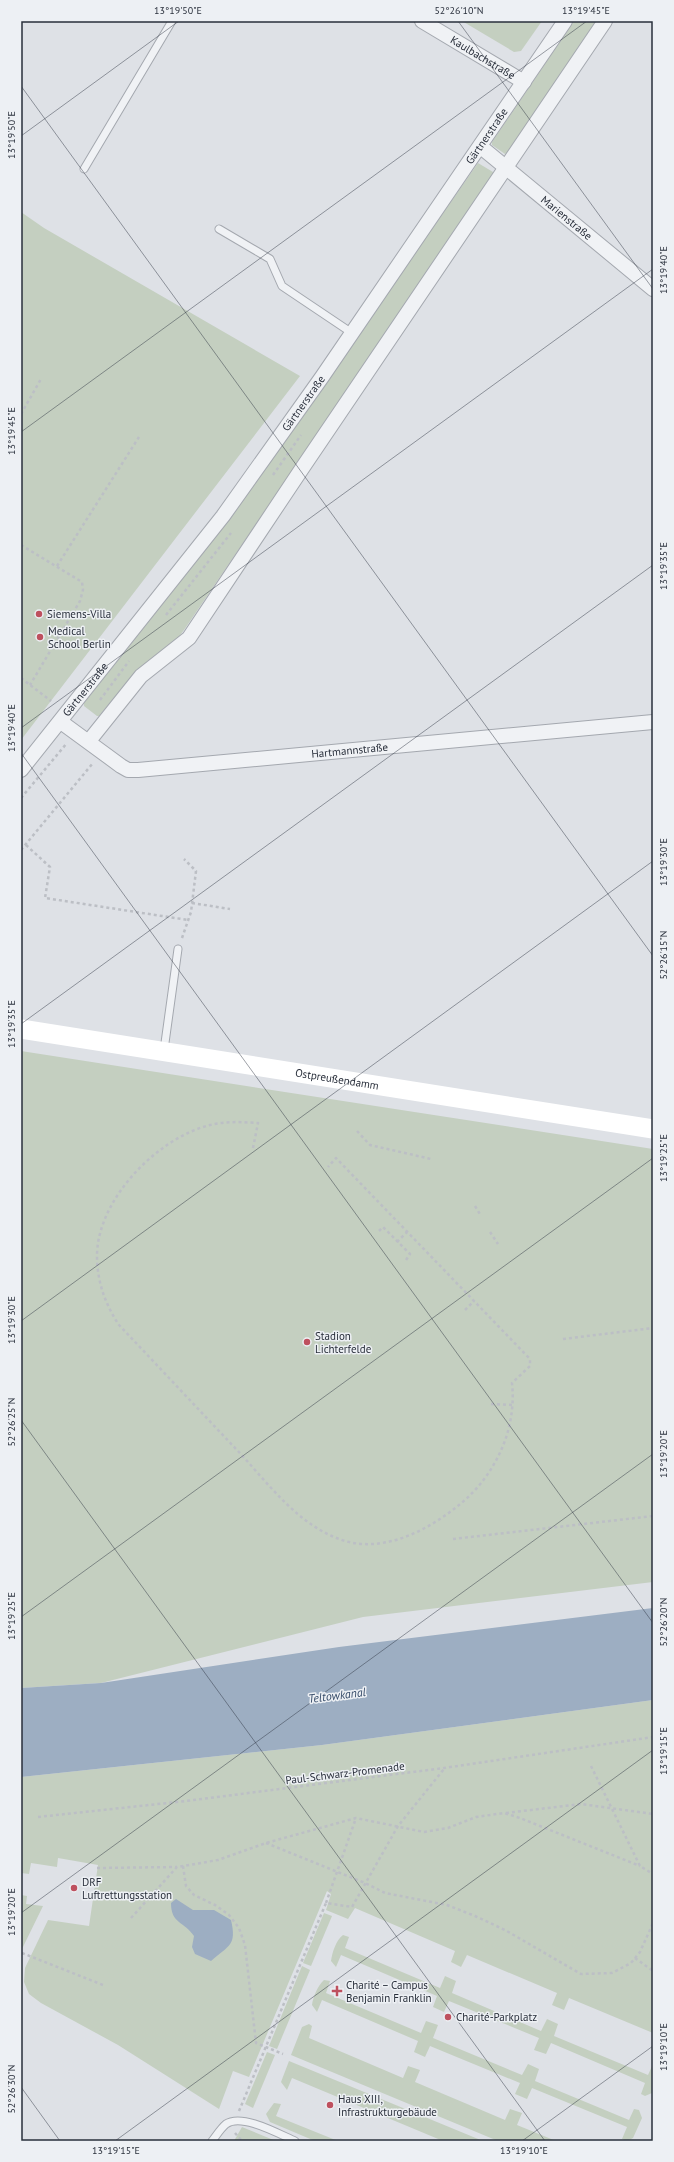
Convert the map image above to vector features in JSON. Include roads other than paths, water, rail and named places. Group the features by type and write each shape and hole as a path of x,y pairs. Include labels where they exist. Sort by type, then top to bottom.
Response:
{"street":[{"name":"Kaulbachstraße","path":"422,21 524,82"},
{"name":"Gärtnerstraße","path":"21,770 61,722 223,516 481,147 565,21"},
{"path":"89,742 141,676 189,638 303,466 605,21"},
{"name":"Marienstraße","path":"481,147 653,289"},
{"name":"Hartmannstraße","path":"61,722 121,766 128,770 138,770 653,722"},
{"name":"Ostpreußendamm","path":"21,1029 653,1129"}],"lane":[{"path":"84,169 172,21"},
{"path":"219,229 270,259 282,286 352,333"},
{"path":"163,1052 178,949"},
{"path":"212,2141 226,2124 235,2122 254,2123 295,2141"}],"water":[{"name":"Teltowkanal","path":"653,1608 653,1700 322,1745 21,1777 21,1688 101,1683 339,1647"},
{"path":"176,1899 193,1910 214,1910 231,1920 233,1929 232,1940 227,1948 211,1961 195,1954 192,1947 194,1936 173,1915 171,1903"}],"place":[{"name":"Siemens-Villa","path":"39,614"},
{"name":"Medical School Berlin","path":"40,637"},
{"name":"Stadion Lichterfelde","path":"307,1342"},
{"name":"DRF Luftrettungsstation","path":"74,1888"},
{"name":"Charité – Campus Benjamin Franklin","path":"337,1991"},
{"name":"Charité-Parkplatz","path":"448,2017"},
{"name":"Haus XIII, Infrastrukturgebäude","path":"330,2105"}]}
